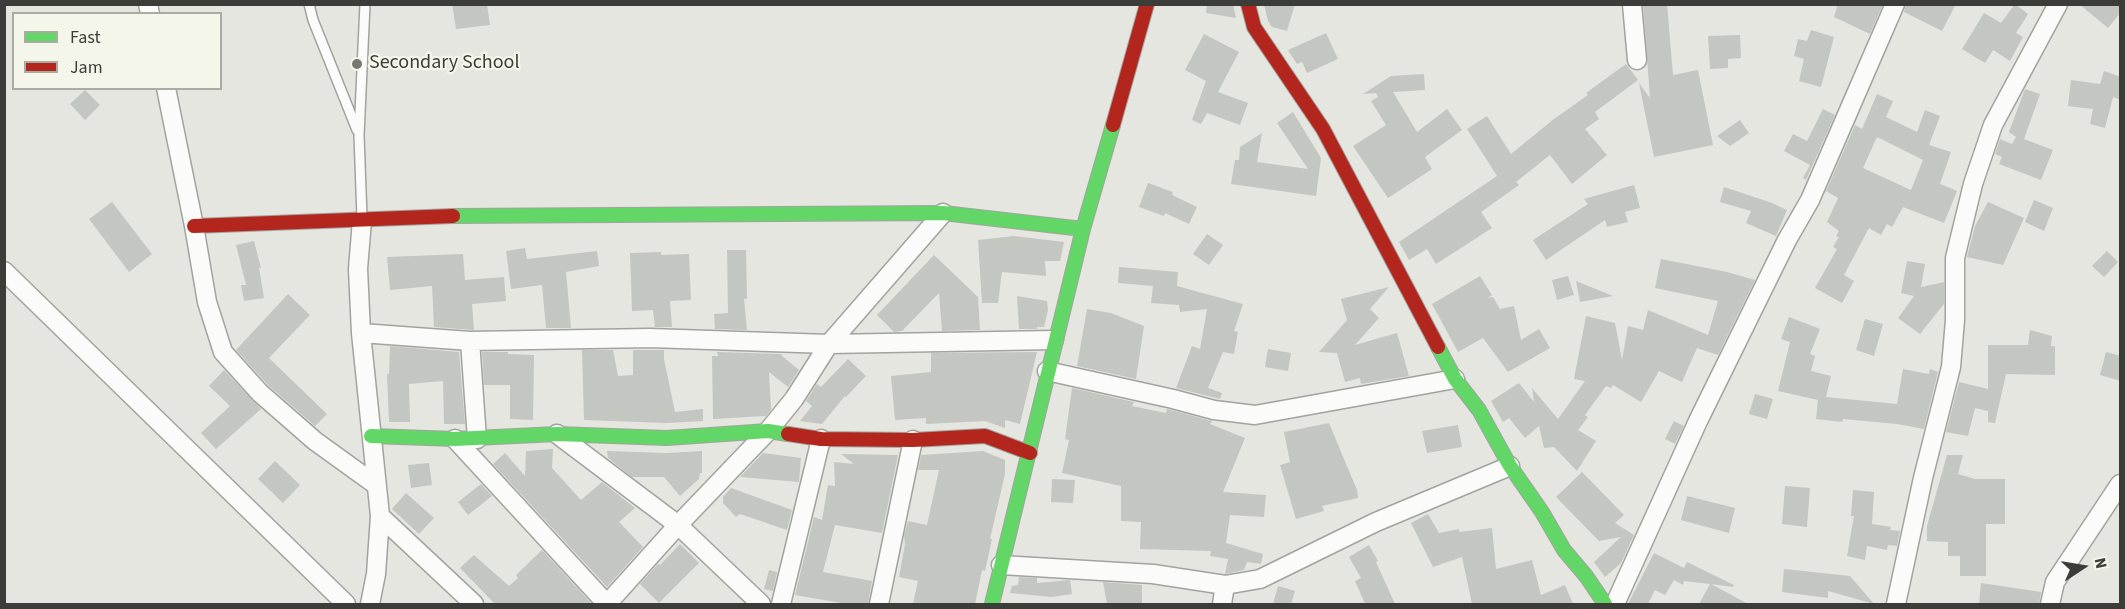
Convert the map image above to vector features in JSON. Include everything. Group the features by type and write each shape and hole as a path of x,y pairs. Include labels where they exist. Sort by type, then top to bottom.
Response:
{"street":[{"path":"992,604 1030,453 1054,340 1147,4"},
{"path":"1248,4 1254,27 1323,129 1455,379 1479,410 1510,465 1542,512 1564,550 1605,604"},
{"path":"1632,4 1636,60"},
{"path":"1615,604 1698,421 1787,240 1810,200 1896,4"},
{"path":"1896,604 1923,478 1951,367 1955,320 1955,258 1973,184 1993,125 2058,4"},
{"path":"165,90 194,226 207,302 223,352 260,393 307,434 376,485"},
{"path":"194,226 484,215 943,213 1083,229"},
{"path":"456,439 607,604 678,525 768,431 794,399 829,345 943,213"},
{"path":"362,220 358,269 361,333 380,516 376,574 370,604"},
{"path":"4,271 346,604"},
{"path":"361,333 470,341 650,338 829,345 1054,340"},
{"path":"470,341 477,439"},
{"path":"1047,371 1214,410 1255,415 1455,379"},
{"path":"371,436 477,439 557,434 667,438 768,431 821,440 913,440 985,436 1030,453"},
{"path":"557,434 678,525 761,604"},
{"path":"781,604 821,440"},
{"path":"879,604 913,440"},
{"path":"1001,565 1153,574 1225,585 1260,579 1376,522 1510,465"},
{"path":"2050,604 2055,582 2121,484"},
{"path":"380,516 474,604"},
{"path":"1222,604 1225,585"}],"lane":[{"path":"309,4 313,20 359,135"},
{"path":"362,220 359,135 365,4"}],"building":[{"path":"452,4 487,4 490,25 456,29"},
{"path":"1207,4 1233,4 1236,18 1206,13"},
{"path":"1264,4 1295,4 1287,31 1272,27 1268,21"},
{"path":"1643,4 1667,4 1673,75 1698,70 1713,145 1654,157 1639,83 1650,98"},
{"path":"1838,4 1883,4 1870,34 1834,17"},
{"path":"1906,4 1956,4 1942,31 1904,12"},
{"path":"2015,4 2028,14 2016,33 2023,37 2010,61 1993,50 1985,63 1962,49 1984,13 2001,23"},
{"path":"2079,4 2121,4 2121,12 2108,28"},
{"path":"1811,30 1834,37 1821,87 1799,81 1804,59 1794,56 1798,39 1807,41"},
{"path":"1326,33 1338,59 1307,73 1302,62 1297,64 1288,50"},
{"path":"1204,34 1239,52 1218,92 1248,103 1240,125 1207,113 1201,124 1192,120 1206,81 1185,70"},
{"path":"1740,35 1741,58 1728,59 1728,68 1710,69 1708,36"},
{"path":"1626,64 1638,80 1595,112 1599,119 1585,129 1607,155 1572,184 1550,155 1516,182 1519,185 1481,212 1492,228 1436,264 1427,249 1409,260 1399,242 1497,176 1467,129 1487,116 1511,154 1588,95 1586,93"},
{"path":"2104,71 2121,77 2121,100 2113,97 2105,128 2090,124 2093,109 2068,106 2071,80 2100,84"},
{"path":"1424,74 1425,90 1393,92 1417,132 1447,109 1462,130 1425,157 1432,169 1388,198 1353,146 1386,125 1371,101 1378,97 1376,93 1363,94 1391,76"},
{"path":"2025,89 2040,94 2024,139 2053,150 2041,180 1999,164 2002,157 1995,154 2000,139 2012,144 2016,137 2009,132"},
{"path":"85,90 100,105 85,120 70,104"},
{"path":"1877,94 1893,101 1886,117 1917,132 1925,110 1940,116 1929,145 1951,152 1940,184 1957,191 1944,223 1903,207 1892,227 1887,224 1881,235 1869,228 1844,275 1854,281 1842,303 1815,288 1837,249 1833,247 1839,237 1836,236 1839,231 1827,222 1838,198 1826,191 1855,125 1862,129","holes":["1877,137 1923,160 1911,190 1863,168"]},
{"path":"1823,109 1835,115 1806,180 1803,178 1810,165 1784,151 1793,134 1807,141"},
{"path":"1293,112 1321,158 1316,196 1231,184 1235,160 1239,160 1240,147 1262,133 1257,162 1308,169 1277,123"},
{"path":"1740,120 1749,133 1730,146 1717,136"},
{"path":"1148,183 1173,192 1172,195 1197,207 1189,224 1165,213 1164,216 1139,207"},
{"path":"1634,185 1640,208 1625,212 1628,222 1607,227 1605,220 1546,260 1533,240 1588,204 1584,199"},
{"path":"1724,187 1787,210 1776,236 1746,223 1751,211 1720,202"},
{"path":"2034,200 2053,208 2044,231 2025,222"},
{"path":"112,202 152,254 129,272 89,219"},
{"path":"1988,202 2024,218 2003,265 1967,257 1975,226"},
{"path":"1207,234 1223,245 1209,265 1193,254"},
{"path":"1014,236 1064,242 1060,261 1045,261 1046,276 1002,272 998,303 982,303 978,240"},
{"path":"254,241 261,268 259,268 264,298 244,301 241,285 246,285 236,245"},
{"path":"525,248 527,259 597,251 599,266 566,272 571,328 546,328 542,285 511,289 506,251"},
{"path":"727,250 746,250 747,299 744,299 747,330 715,329 714,314 728,313"},
{"path":"2107,251 2118,262 2104,277 2092,266"},
{"path":"661,252 661,255 689,254 691,300 670,301 672,327 655,327 653,310 632,311 630,253"},
{"path":"463,254 465,280 504,277 506,301 472,304 474,330 434,327 432,286 390,290 387,257"},
{"path":"934,255 978,297 980,330 942,331 939,293 902,331 894,332 877,315"},
{"path":"1661,259 1755,280 1718,355 1697,348 1682,382 1659,371 1641,402 1613,385 1611,388 1606,386 1585,415 1588,417 1578,430 1596,441 1577,471 1554,447 1544,448 1539,426 1525,438 1509,418 1503,422 1491,401 1519,383 1534,402 1532,388 1558,419 1585,381 1574,379 1586,316 1615,323 1622,360 1628,326 1643,330 1648,310 1708,335 1718,301 1655,288"},
{"path":"1907,261 1925,264 1921,287 1944,282 1944,304 1920,334 1898,318 1914,296 1901,293"},
{"path":"1119,267 1178,272 1177,286 1243,304 1234,331 1238,332 1234,354 1223,352 1208,388 1222,393 1220,399 1176,388 1192,346 1200,349 1207,309 1180,312 1179,305 1151,303 1153,286 1118,283"},
{"path":"1480,276 1492,295 1488,298 1493,297 1500,309 1514,306 1521,340 1539,329 1550,348 1508,372 1483,338 1458,352 1432,304"},
{"path":"1568,276 1574,295 1557,300 1552,280"},
{"path":"1576,281 1613,296 1580,302"},
{"path":"1389,287 1370,309 1379,318 1355,345 1397,333 1409,376 1361,384 1360,378 1345,382 1337,353 1319,352 1347,320 1341,299"},
{"path":"288,294 310,315 269,358 327,414 315,426 268,385 236,350"},
{"path":"1017,296 1047,301 1048,310 1044,327 1019,329"},
{"path":"1087,309 1111,313 1144,326 1136,379 1077,366"},
{"path":"1789,317 1820,329 1810,354 1815,356 1811,371 1831,376 1826,397 1897,404 1903,369 1929,374 1930,369 1938,372 1924,429 1843,419 1842,422 1816,419 1818,400 1778,391 1790,342 1781,339"},
{"path":"1865,319 1883,324 1874,356 1856,350"},
{"path":"2030,330 2052,336 2051,346 2055,346 2055,375 2006,374 1995,423 1988,422 1988,411 1975,408 1968,436 1946,432 1959,382 1988,389 1988,345 2028,345"},
{"path":"390,346 459,352 465,424 444,424 443,381 409,384 410,422 389,422 387,374 389,374"},
{"path":"1268,349 1291,353 1288,371 1265,367"},
{"path":"582,350 613,350 618,376 633,375 633,350 664,350 675,412 703,409 703,421 667,423 584,420"},
{"path":"482,352 534,355 533,420 510,419 510,385 484,385"},
{"path":"717,352 782,354 799,370 788,387 769,372 771,410 766,416 713,419 712,356 718,356"},
{"path":"1037,352 1020,424 1005,420 1005,428 985,421 926,424 926,418 895,420 891,376 931,372 931,353"},
{"path":"2106,352 2121,356 2121,381 2100,375"},
{"path":"848,359 866,376 845,396 822,424 800,421 812,406 806,401 817,384 821,387"},
{"path":"224,370 261,409 216,449 201,433 230,406 209,386"},
{"path":"1072,388 1134,402 1132,406 1166,413 1167,409 1212,421 1210,424 1245,438 1223,492 1266,495 1264,517 1230,515 1226,543 1263,554 1261,564 1247,562 1244,570 1225,574 1228,559 1210,556 1211,551 1140,549 1141,522 1121,521 1121,486 1062,473 1069,440 1065,439"},
{"path":"1755,394 1773,399 1767,419 1749,414"},
{"path":"1674,421 1684,426 1675,444 1665,439"},
{"path":"1329,423 1357,490 1358,498 1322,506 1324,511 1296,519 1280,465 1290,462 1284,432"},
{"path":"1458,425 1462,447 1427,453 1422,431"},
{"path":"553,449 552,468 581,500 602,482 635,508 619,522 643,547 607,587 493,464 505,453 525,476 526,451"},
{"path":"607,451 667,453 702,451 702,473 699,479 680,496 664,477 632,477 608,458"},
{"path":"983,451 1005,460 1005,474 985,571 982,570 975,604 913,604 918,581 899,577 905,544 904,536 908,521 927,525 939,470 918,470 921,455"},
{"path":"763,453 801,458 799,482 740,477"},
{"path":"841,454 898,455 882,533 835,525 823,572 872,581 868,604 847,604 795,595 814,517 822,520 828,485 835,486 834,462 854,464"},
{"path":"1947,455 1963,455 1958,474 1975,479 2005,479 2005,524 1986,524 1986,576 1960,576 1960,556 1948,556 1948,542 1927,541 1927,526"},
{"path":"275,461 300,485 283,503 258,479"},
{"path":"429,463 432,485 411,488 408,465"},
{"path":"1582,472 1624,515 1615,523 1634,535 1621,563 1605,577 1594,562 1621,537 1599,541 1556,497"},
{"path":"1052,479 1075,480 1073,503 1051,502"},
{"path":"481,484 492,496 468,515 458,502"},
{"path":"1785,486 1810,488 1807,527 1782,524"},
{"path":"731,488 792,510 787,530 740,514 736,517 723,503 723,497"},
{"path":"1853,490 1874,492 1872,524 1900,531 1897,546 1888,545 1887,550 1867,546 1865,560 1847,556 1854,516 1851,516"},
{"path":"406,493 434,518 419,534 392,509"},
{"path":"1687,496 1735,508 1729,533 1681,520"},
{"path":"1428,514 1439,533 1459,529 1459,532 1492,528 1496,569 1532,560 1541,595 1565,585 1573,604 1472,604 1462,557 1433,567 1411,523"},
{"path":"680,544 699,563 659,603 640,584"},
{"path":"1369,545 1395,604 1365,604 1355,581 1361,578 1349,557"},
{"path":"542,550 590,604 495,604 460,568 474,555 509,586 518,578 516,575"},
{"path":"1654,553 1684,568 1687,562 1734,585 1733,587 1711,584 1748,604 1699,604 1710,584 1684,581 1683,585 1674,580 1665,595 1655,590 1648,604 1628,604"},
{"path":"1784,569 1850,576 1874,604 1828,591 1828,598 1782,592"},
{"path":"769,570 777,572 773,591 764,589"},
{"path":"1019,577 1037,578 1037,583 1070,580 1072,594 1052,597 1010,593 1012,586 1018,585"},
{"path":"1103,582 1142,585 1142,604 1107,604"},
{"path":"1981,583 2041,592 2039,604 1979,604"},
{"path":"1278,586 1295,591 1291,604 1273,604"}],"traffic: fast":[{"path":"992,604 1083,229 1113,125"},
{"path":"453,216 943,213 1083,229"},
{"path":"1438,347 1455,379 1479,410 1510,466 1542,512 1564,550 1605,604"},
{"path":"371,436 455,439 557,434 667,438 768,431 788,434"}],"traffic: jam":[{"path":"1113,125 1147,4"},
{"path":"1248,4 1254,27 1323,129 1438,347"},
{"path":"194,226 453,216"},
{"path":"788,434 821,439 913,440 985,436 1030,453"}],"place":[{"name":"Secondary School","path":"357,64"}]}
